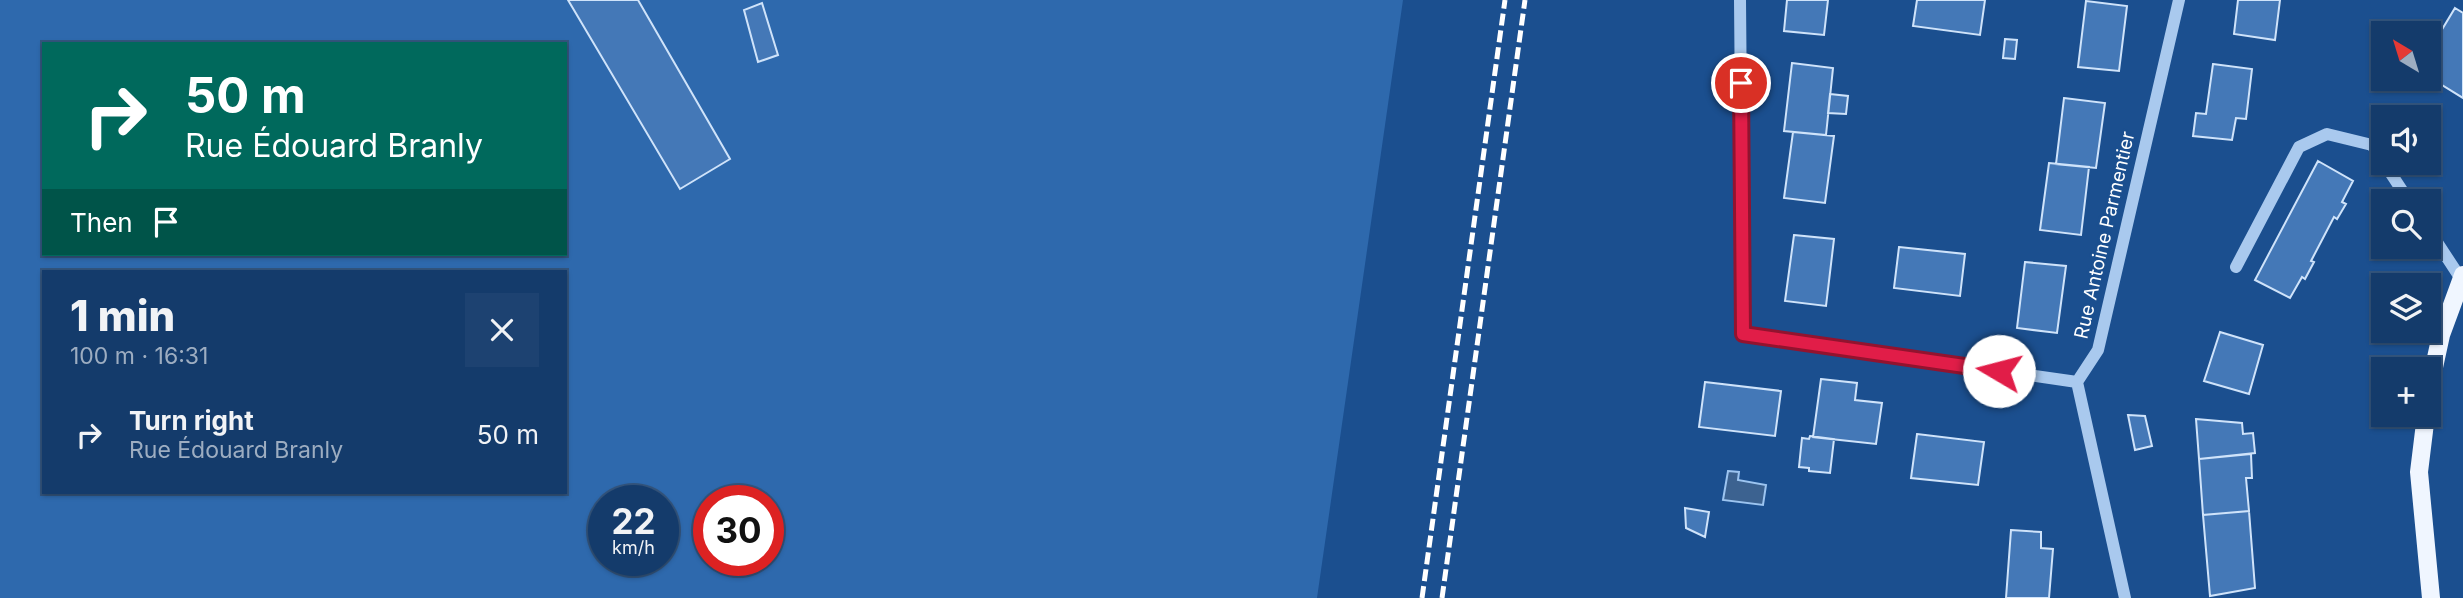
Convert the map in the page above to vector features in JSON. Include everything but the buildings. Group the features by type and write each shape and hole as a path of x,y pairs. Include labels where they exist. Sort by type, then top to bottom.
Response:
{"main road":[{"path":"2436,357 2441,335 2462,277"},
{"path":"2425,427 2419,472 2431,598"}],"street":[{"path":"1740,0 1743,334 2077,382 2125,598"},
{"name":"Rue Antoine Parmentier","path":"2077,382 2098,350 2179,0"},
{"path":"2236,267 2299,147 2327,134 2371,145"},
{"path":"2441,247 2462,277"}],"shaded area":[{"path":"0,0 1403,0 1317,598 0,598"},
{"path":"1728,471 1739,472 1738,480 1766,485 1763,505 1723,500"}],"railway":[{"path":"1422,598 1505,0"},
{"path":"1442,598 1525,0"}],"route":[{"path":"1741,83 1743,334 1999,371"}]}
